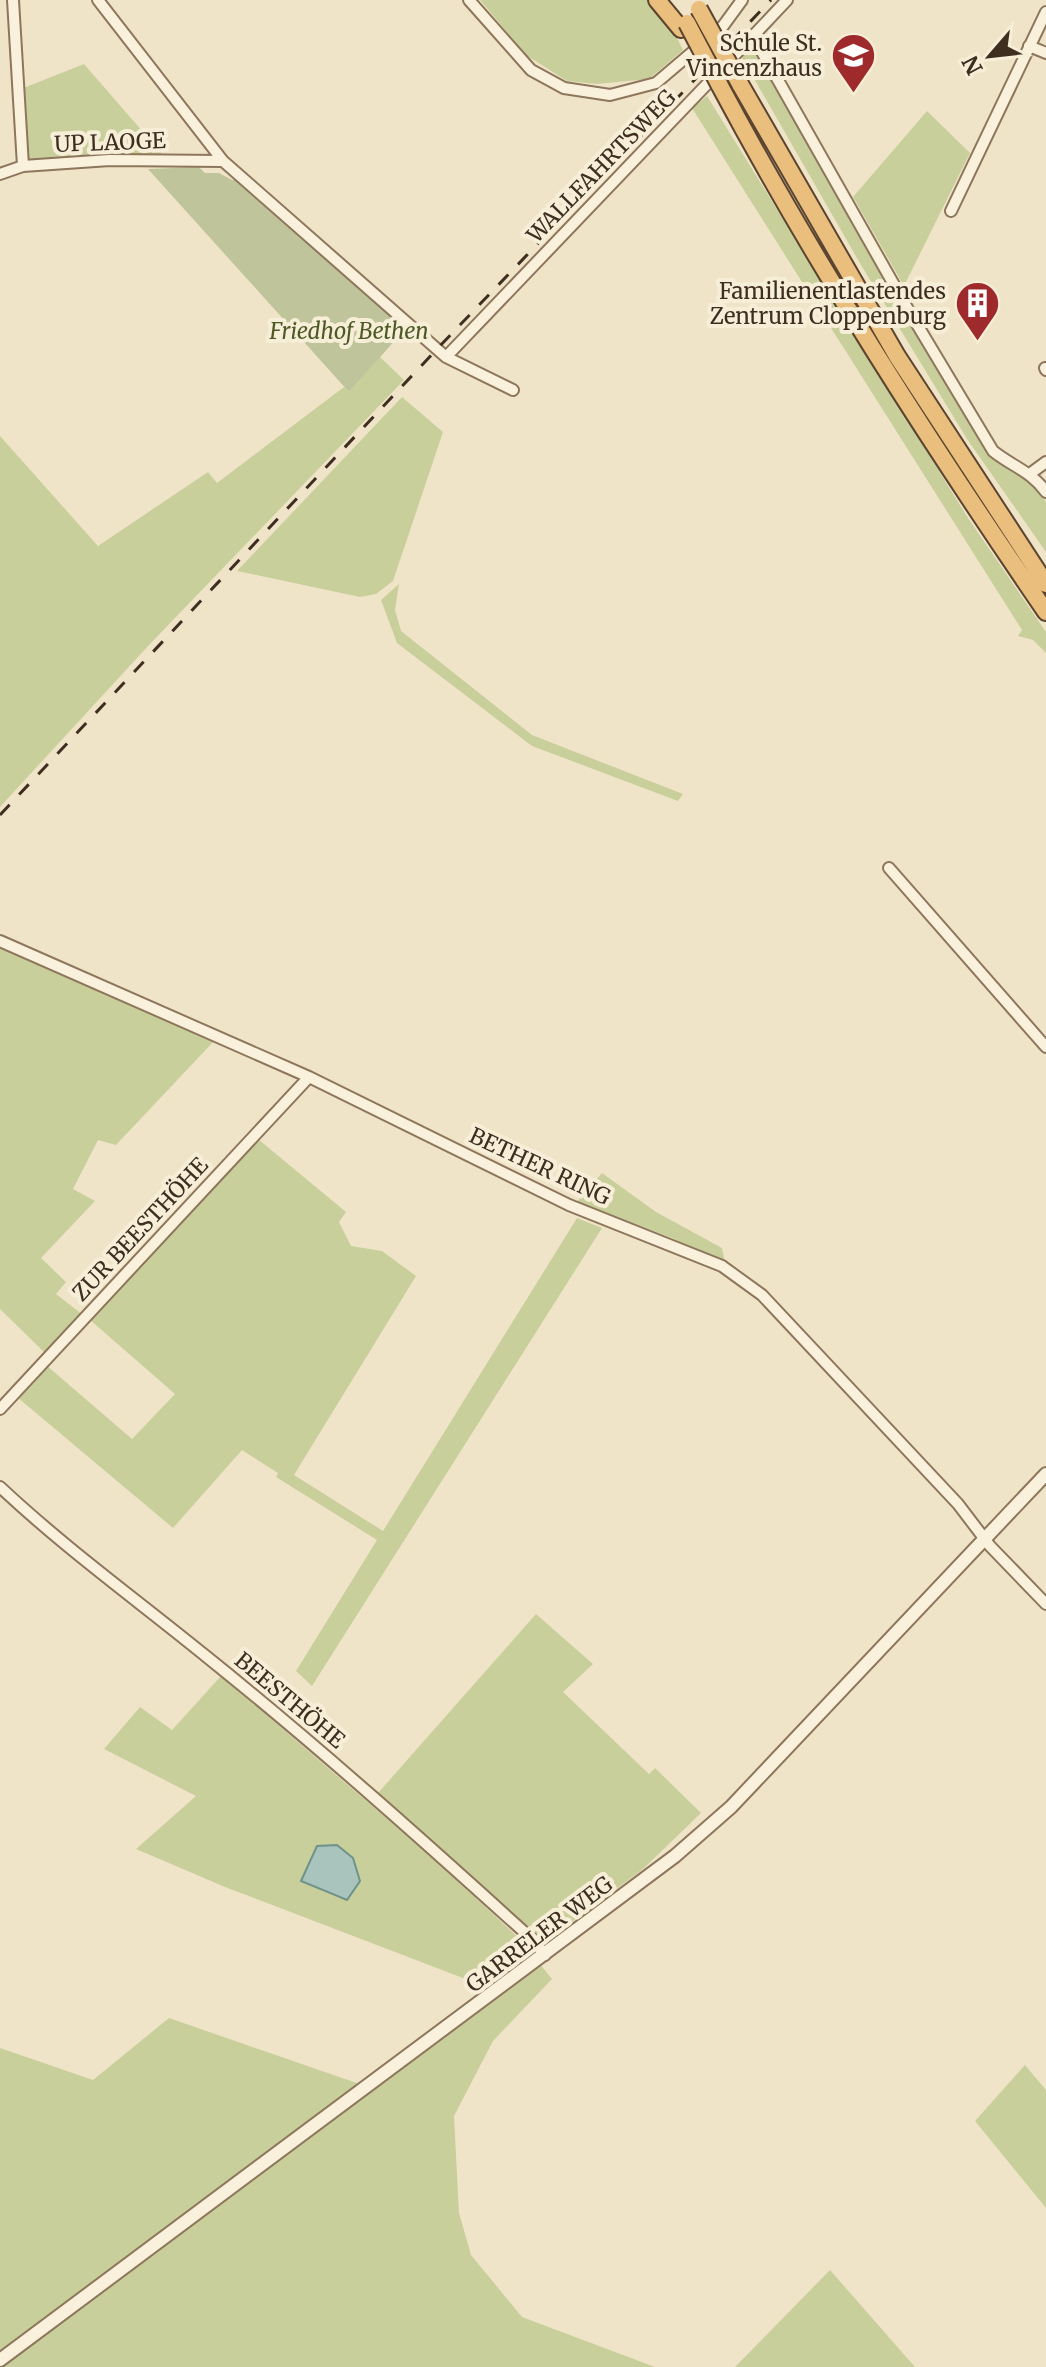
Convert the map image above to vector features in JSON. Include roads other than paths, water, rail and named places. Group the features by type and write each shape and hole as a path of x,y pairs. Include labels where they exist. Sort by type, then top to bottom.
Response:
{"highway":[{"path":"657,0 684,26"},
{"path":"675,0 684,26 882,363 1046,612"},
{"path":"697,4 897,356 1046,584"}],"street":[{"path":"13,0 23,166"},
{"path":"98,0 223,161 446,357 513,390"},
{"path":"469,0 531,70 564,88 610,95 656,83 723,26 742,0"},
{"name":"WALLFAHRTSWEG","path":"446,357 787,0"},
{"path":"951,211 1046,12"},
{"path":"753,36 906,306 993,451 1008,464 1031,473 1046,492"},
{"path":"1029,46 1046,53"},
{"name":"UP LAOGE","path":"0,174 23,166 110,160 223,161"},
{"path":"1031,473 1046,462"},
{"path":"889,868 1046,1047"},
{"name":"BETHER RING","path":"0,941 309,1077 569,1205 722,1266 762,1295 958,1504 1046,1604"},
{"name":"ZUR BEESTHÖHE","path":"0,1409 309,1077"},
{"name":"GARRELER WEG","path":"0,2360 675,1856 731,1807 1046,1474"},
{"name":"BEESTHÖHE","path":"0,1487 47,1530 209,1658 387,1807 533,1940 545,1955"}],"water":[{"path":"337,1845 353,1858 360,1881 347,1900 301,1881 317,1846"}],"railway":[{"path":"0,815 437,349 771,0"}],"place":[{"name":"Schule St. Vincenzhaus","path":"853,95"},
{"name":"Familienentlastendes Zentrum Cloppenburg","path":"977,343"}],"park label":[{"name":"Friedhof Bethen","path":"349,331"}]}
